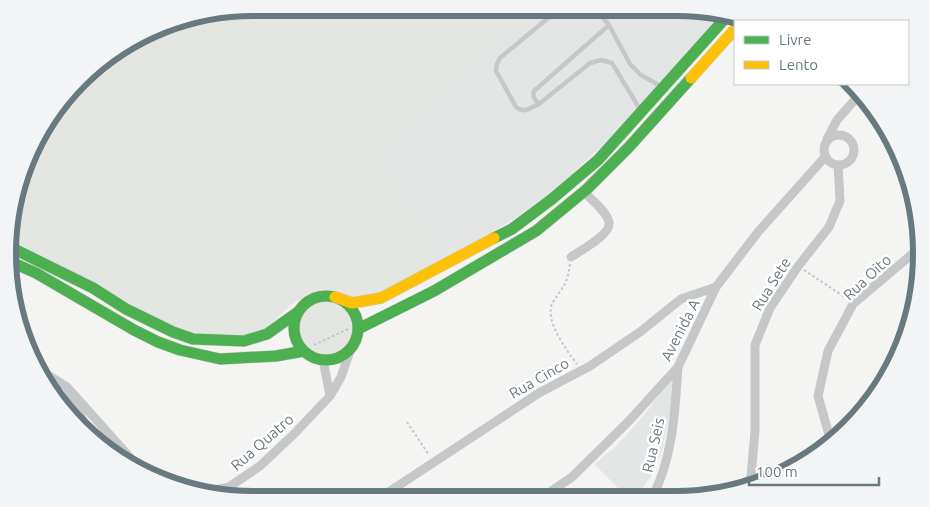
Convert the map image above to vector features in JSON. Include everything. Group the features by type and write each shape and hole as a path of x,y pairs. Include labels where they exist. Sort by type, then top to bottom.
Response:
{"main road":[{"path":"16,250 93,288 126,309 173,332 193,339 244,341 268,334 314,298 324,296 335,297 352,303 381,298 512,229 552,199 598,160 723,21"},
{"path":"358,326 434,291 536,231 584,192 629,147 734,30"},
{"path":"17,264 36,273 134,330 180,350 220,359 276,356 303,350"},
{"path":"298,312 294,333 303,350 313,357 323,360 343,355 351,348 356,339 358,326 355,315 350,307 335,297"}],"street":[{"path":"827,139 841,134 846,136 853,143 854,154 852,158 844,164 830,163 825,157 823,148 827,139 837,120 856,99"},
{"name":"Avenida A","path":"551,491 572,477 628,422 678,367 716,288 758,232 825,157"},
{"name":"Rua Sete","path":"751,478 755,431 755,345 770,308 798,266 829,227 840,201 838,165"},
{"path":"571,258 608,232 610,224 606,216 584,192"},
{"name":"Rua Oito","path":"830,434 818,396 828,351 854,303 913,253"},
{"name":"Rua Cinco","path":"389,491 539,393 581,370 640,332 680,299 716,288"},
{"name":"Rua Quatro","path":"221,489 229,487 260,466 330,396 341,377 351,348"},
{"path":"323,360 330,396"},
{"name":"Rua Seis","path":"656,491 674,428 678,367"},
{"path":"51,377 67,387 127,454"},
{"path":"67,387 81,416"}],"lane":[{"path":"550,16 500,58 497,64 496,71 516,107 525,111 539,104 590,63 601,60 612,63 641,112"},
{"path":"601,16 630,64 641,75 663,88"},
{"path":"539,104 533,98 534,91 608,25"}],"path":[{"path":"571,258 567,281 552,304 550,316 559,336 581,370"},
{"path":"798,266 854,303"},
{"path":"303,350 358,326"},
{"path":"407,422 434,461"}],"shaded area":[{"path":"254,16 529,16 381,157 442,262 374,297 341,297 324,292 308,295 291,305 263,331 245,339 184,333 17,244 18,223 24,192 34,163 48,135 65,109 97,75 122,56 163,34 192,24 223,18"},
{"path":"529,16 676,16 718,20 612,137 559,186 514,219 442,262 381,157"},
{"path":"325,301 335,303 344,309 350,318 352,328 350,338 344,347 335,353 325,355 315,353 306,347 300,338 298,328 300,318 306,309 315,303"},
{"path":"674,372 674,394 662,452 651,476 641,491 621,491 594,464 613,449 649,409"}],"traffic: fast":[{"path":"494,238 512,229 552,199 598,160 723,21"},
{"path":"358,329 434,291 536,231 587,189 629,147 691,78"},
{"path":"16,250 93,288 126,309 173,332 193,339 244,341 267,334 298,312"},
{"path":"17,264 36,273 134,330 180,350 220,359 276,356 304,351"},
{"path":"326,296 338,299 349,305 355,316 358,328 355,340 349,351 338,357 326,360 314,357 303,351 297,340 294,328 297,316 303,305 314,299 326,296"}],"traffic: slow":[{"path":"691,78 734,30"},
{"path":"335,297 352,303 381,298 494,238"}]}
